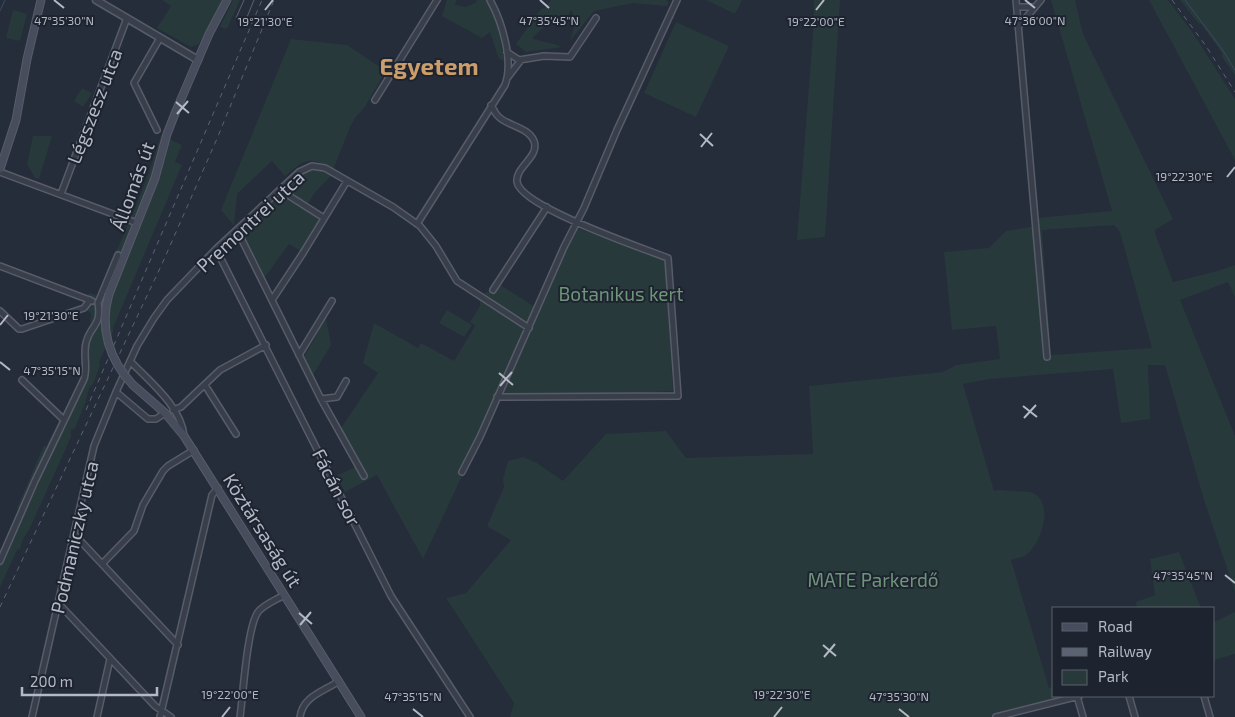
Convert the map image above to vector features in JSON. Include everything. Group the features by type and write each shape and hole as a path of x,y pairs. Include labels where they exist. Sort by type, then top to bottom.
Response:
{"main road":[{"path":"0,171 14,126 41,0"},
{"name":"Állomás út","path":"133,385 116,363 108,343 105,320 109,294 156,178 167,134 198,60 227,0"},
{"name":"Köztársaság út","path":"133,385 165,413 194,450 361,717"}],"street":[{"path":"96,0 198,60"},
{"path":"375,100 437,0"},
{"path":"416,224 505,85 508,77 509,64 507,52 501,28 490,0"},
{"path":"462,472 480,437 564,247 677,0"},
{"path":"1016,0 1047,357"},
{"path":"1019,26 1041,0"},
{"path":"1017,6 1035,6"},
{"name":"Légszesz utca","path":"61,194 127,18"},
{"path":"507,52 516,59 521,60 544,56 570,58 596,18"},
{"path":"157,130 134,83 160,38"},
{"path":"508,77 521,60"},
{"path":"491,105 498,117"},
{"path":"484,116 498,117 529,134 533,139 534,149 518,176 518,182 522,190 576,223 668,258 678,396 497,398"},
{"name":"Premontrei utca","path":"130,361 136,346 158,312 216,249 299,172 312,166 325,168 393,207 416,224 436,246 456,281 529,328"},
{"path":"0,171 137,222"},
{"path":"272,300 347,181"},
{"path":"280,190 324,218"},
{"path":"494,290 547,207"},
{"path":"236,230 321,400 364,476"},
{"name":"Fácán sor","path":"216,249 391,596 470,717"},
{"name":"Állomás út","path":"0,561 63,419 86,374 85,345 99,317 98,303 118,255"},
{"path":"0,266 98,303"},
{"path":"0,311 18,329 22,329 84,308 90,300"},
{"path":"299,355 332,301"},
{"path":"173,410 181,407 225,366 266,345"},
{"name":"Podmaniczky utca","path":"32,717 94,446 130,361"},
{"name":"Köztársaság út","path":"130,361 161,394 173,410 182,425 184,436"},
{"path":"22,380 63,419"},
{"path":"321,400 338,397 346,381"},
{"path":"204,385 236,434"},
{"path":"116,392 148,419 156,419 165,413"},
{"path":"102,564 134,531 143,505 163,471 194,450"},
{"path":"160,717 212,495 218,488"},
{"path":"74,534 178,645"},
{"path":"240,717 250,635 254,620 259,611 284,595"},
{"path":"58,604 155,706 171,717"},
{"path":"97,717 110,659"},
{"path":"300,717 302,706 306,701 339,682"},
{"path":"996,717 1016,715 1075,697"},
{"path":"1078,697 1083,717"},
{"path":"1129,697 1135,717"},
{"path":"1204,697 1210,717"}],"green space":[{"path":"162,0 222,0 199,44 191,47 157,28 171,6"},
{"path":"233,0 240,0 227,29 220,27"},
{"path":"447,0 456,0 455,5 466,7 477,2 476,0 486,0 498,29 504,61 499,59 490,32 482,38 442,16"},
{"path":"551,0 666,0 669,2 667,6 633,3 594,11 570,41 576,21 571,10 567,19 563,22 557,16 532,38 562,47 526,52 516,44 541,9 545,8"},
{"path":"706,0 742,0 735,14"},
{"path":"814,0 840,0 825,237 797,240 814,21"},
{"name":"MATE Parkerdő","path":"1051,0 1075,0 1083,34 1173,219 1155,230 1173,282 1235,265 1235,297 1228,282 1180,300 1235,436 1235,592 1204,500 1165,365 1148,365 1150,419 1121,423 1113,369 989,379 963,384 994,491 1031,492 1040,498 1043,506 1043,524 1037,542 1026,555 1011,560 1049,688 1052,687 1052,697 1080,697 1007,717 510,717 514,703 446,598 466,593 511,540 487,526 504,487 503,479 508,461 523,457 537,463 563,481 606,434 666,431 686,458 813,454 809,386 943,372 956,365 1000,359 996,326 952,330 944,252 989,248 1006,231 1036,226 1036,218 1112,211","holes":["1114,225 1120,232 1152,348 1051,355 1042,230"]},
{"path":"1149,0 1168,0 1193,33 1235,99 1235,160"},
{"path":"1180,0 1235,0 1235,75 1201,24 1198,23"},
{"path":"13,10 27,14 20,41 6,38"},
{"path":"676,22 729,46 696,117 644,93"},
{"path":"291,39 347,45 386,71 364,108 350,127 333,170 319,162 308,161 285,176 272,161 237,194 234,226 221,210"},
{"path":"82,88 92,93 83,107 74,101"},
{"path":"161,135 182,145 175,162 182,165 99,362 100,366 93,384 89,388 75,428 71,430 71,437 29,530 23,539 20,549 17,550 0,587 0,551 19,510 17,508 44,445 46,447 81,376 81,345 90,324 91,314 87,309 82,310 89,293 97,295 140,196"},
{"path":"33,136 52,136 39,179 35,178 27,164"},
{"path":"313,168 324,169 332,175 317,190 304,209 322,221 303,252 289,244 265,277 240,228 301,174"},
{"name":"Botanikus kert","path":"577,228 665,260 673,391 507,399 500,395 423,559 377,475 345,492 336,476 359,465 339,431 378,373 363,363 374,323 418,348 421,343 454,361 475,326 470,322 480,306 480,296 490,290 496,282 538,309"},
{"path":"447,310 472,325 464,337 439,323"},
{"path":"326,318 331,345 313,375 304,357"},
{"path":"1179,552 1201,607 1137,607 1136,602 1155,595 1150,559"},
{"path":"1235,612 1235,654 1215,660 1215,622"}],"waterway":[{"path":"0,11 5,0"},
{"path":"1185,0 1222,49 1235,70"}],"tram line":[{"path":"236,18 244,0"},
{"path":"245,22 254,0"}],"railway":[{"path":"86,410 262,0"},
{"path":"0,607 162,264 216,141 274,0"},
{"path":"1172,0 1206,46 1235,92"}],"district":[{"name":"Egyetem","path":"429,65"}]}
